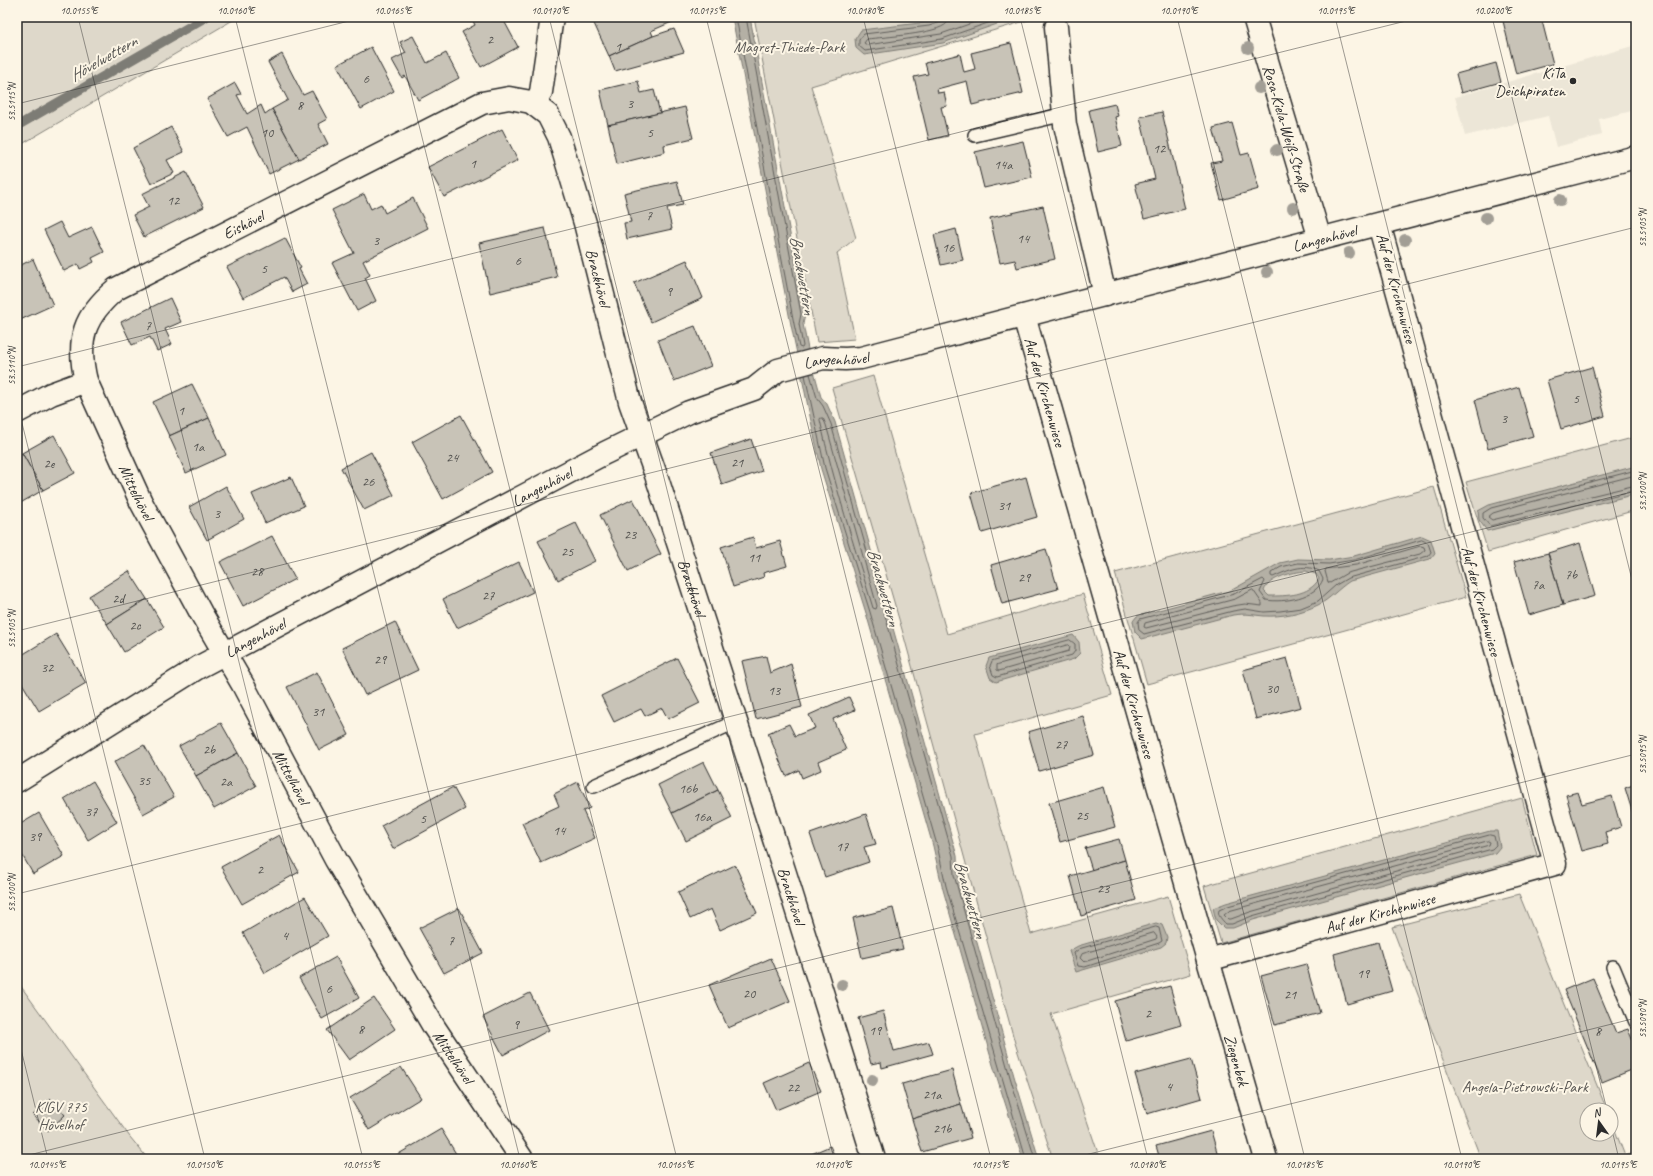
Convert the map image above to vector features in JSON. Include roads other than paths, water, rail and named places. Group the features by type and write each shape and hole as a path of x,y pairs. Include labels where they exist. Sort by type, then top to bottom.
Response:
{"street":[{"path":"535,105 540,92 552,17"},
{"name":"Rosa-Kiela-Weiß-Straße","path":"1254,17 1320,239"},
{"path":"1056,27 1066,125 1105,295"},
{"name":"Eishövel","path":"86,381 82,363 85,329 91,315 102,301 116,289 482,103 509,98 520,99 535,105"},
{"name":"Brackhövel","path":"535,105 548,115 554,126 567,160 585,222 630,402 785,874 874,1159"},
{"name":"Langenhövel","path":"17,781 199,667 642,436 690,412 754,389 778,370 823,358 845,360 861,358 1636,157"},
{"name":"Auf der Kirchenwiese","path":"1024,316 1208,960 1555,864 1379,224"},
{"path":"17,412 51,394 86,381"},
{"name":"Mittelhövel","path":"86,381 141,502 201,613 225,653 336,860 434,1027 522,1159"},
{"name":"Ziegenbek","path":"1208,960 1266,1159"}],"lane":[{"path":"975,135 1065,114"},
{"path":"594,786 735,722"},
{"path":"1613,967 1636,1022"}],"water":[{"path":"732,17 750,17 805,315 803,324 808,349 821,397 827,404 835,422 957,856 958,874 1014,1076 1039,1159 1022,1159 993,1065 942,886 933,846 866,613 821,469 791,325"},
{"path":"946,17 1017,17 943,43 864,55 856,48 855,39 861,30 928,22"},
{"path":"1636,466 1636,494 1487,531 1479,520 1478,511 1489,505"},
{"path":"1422,536 1431,540 1435,553 1430,559 1350,581 1322,603 1298,612 1271,616 1245,614 1233,615 1142,639 1135,632 1133,621 1137,616 1232,590 1280,563 1298,559 1329,560 1354,556","holes":["1306,571 1316,574 1319,579 1315,585 1297,594 1269,596 1264,591 1271,582 1282,576"]},
{"path":"1073,635 1079,642 1080,653 1074,659 996,682 990,678 986,666 989,658"},
{"path":"1490,831 1497,831 1500,847 1495,853 1253,920 1233,928 1224,928 1216,920 1213,908 1226,903"},
{"path":"1156,923 1162,925 1167,937 1166,943 1161,947 1076,972 1069,951 1078,946"}],"waterway":[{"name":"Hövelwettern","path":"17,126 206,17"}],"place":[{"name":"KiTa Deichpiraten","path":"1573,81"}],"park label":[{"name":"Magret-Thiede-Park","path":"789,46"},
{"name":"Angela-Pietrowski-Park","path":"1525,1086"},
{"name":"KlGV 775 Hövelhof","path":"61,1115"}],"water label":[{"name":"Brackwettern","path":"803,275"},
{"name":"Brackwettern","path":"884,587"},
{"name":"Brackwettern","path":"971,899"}]}
